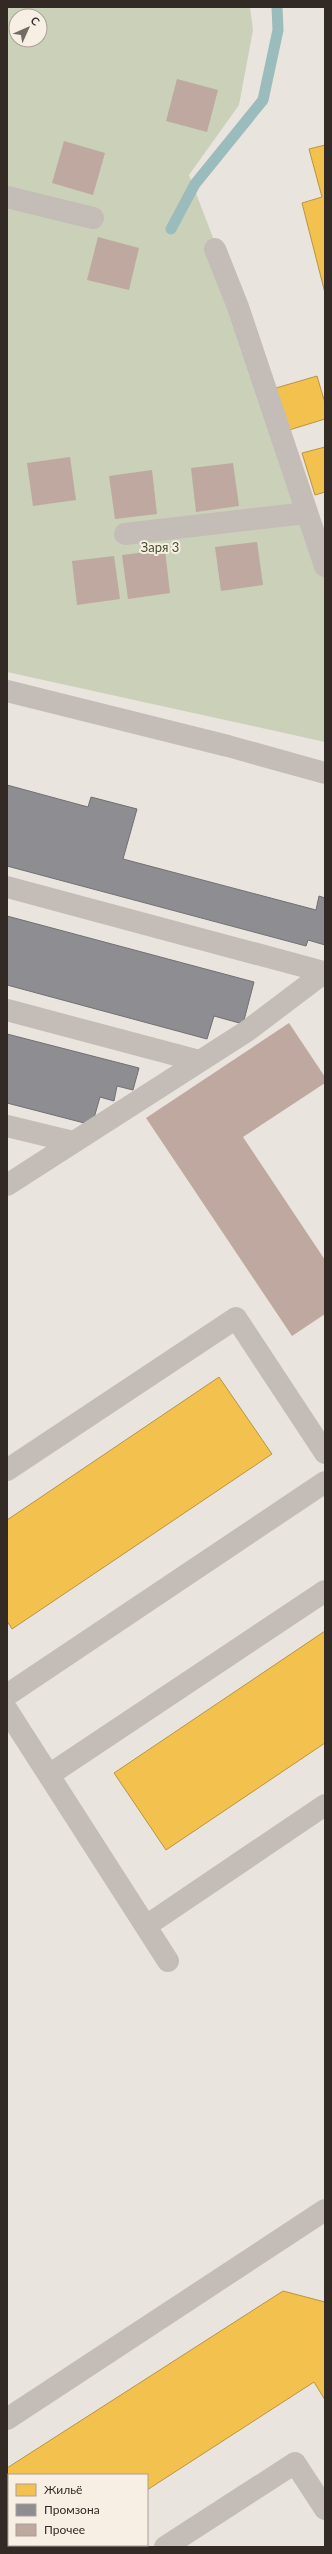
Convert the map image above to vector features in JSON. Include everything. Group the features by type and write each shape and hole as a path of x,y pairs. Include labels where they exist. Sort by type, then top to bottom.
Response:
{"street":[{"path":"7,197 93,218"},
{"path":"215,249 238,307 325,566"},
{"path":"125,534 306,513"},
{"path":"7,691 228,746 325,773"},
{"path":"7,887 325,972"},
{"path":"7,1185 247,1031 325,972"},
{"path":"7,1010 199,1061"},
{"path":"7,1126 73,1142"},
{"path":"7,1470 236,1318 325,1453"},
{"path":"7,1695 325,1482"},
{"path":"49,1775 325,1591"},
{"path":"7,1710 168,1960"},
{"path":"146,1926 325,1805"},
{"path":"7,2419 325,2210"},
{"path":"165,2547 295,2463 325,2509"}],"green space":[{"name":"Заря 3","path":"7,7 250,7 253,30 239,105 189,175 217,248 325,558 325,742 7,672"}],"building: Жильё":[{"path":"325,145 325,293 302,203 322,197 309,149"},
{"path":"317,376 325,403 325,419 289,430 276,388"},
{"path":"325,447 325,492 315,495 302,453"},
{"path":"219,1377 272,1454 12,1629 7,1621 7,1520"},
{"path":"325,1631 325,1743 166,1850 114,1773"},
{"path":"283,2291 325,2302 325,2400 314,2382 148,2489 148,2474 8,2474 8,2546 69,2547 7,2547 7,2468"}],"building: Промзона":[{"path":"7,785 88,807 91,797 137,809 123,859 316,910 319,896 325,898 325,945 308,940 306,946 7,866"},
{"path":"7,916 254,982 243,1024 214,1016 207,1039 7,985"},
{"path":"7,1034 139,1068 133,1090 117,1086 114,1101 100,1097 92,1125 7,1103"}],"building: Прочее":[{"path":"177,79 218,90 207,132 166,121"},
{"path":"64,141 105,153 93,195 52,183"},
{"path":"98,237 139,248 129,290 87,280"},
{"path":"70,457 76,500 33,506 27,463"},
{"path":"233,463 239,506 196,512 191,468"},
{"path":"152,470 157,514 115,519 109,476"},
{"path":"257,542 263,585 221,591 215,547"},
{"path":"165,550 170,593 128,599 122,555"},
{"path":"114,556 120,599 77,605 72,561"},
{"path":"289,1023 325,1077 325,1083 243,1137 325,1260 325,1314 292,1336 146,1118"}],"waterway":[{"path":"171,229 195,184 263,100 278,30 277,7"}]}
